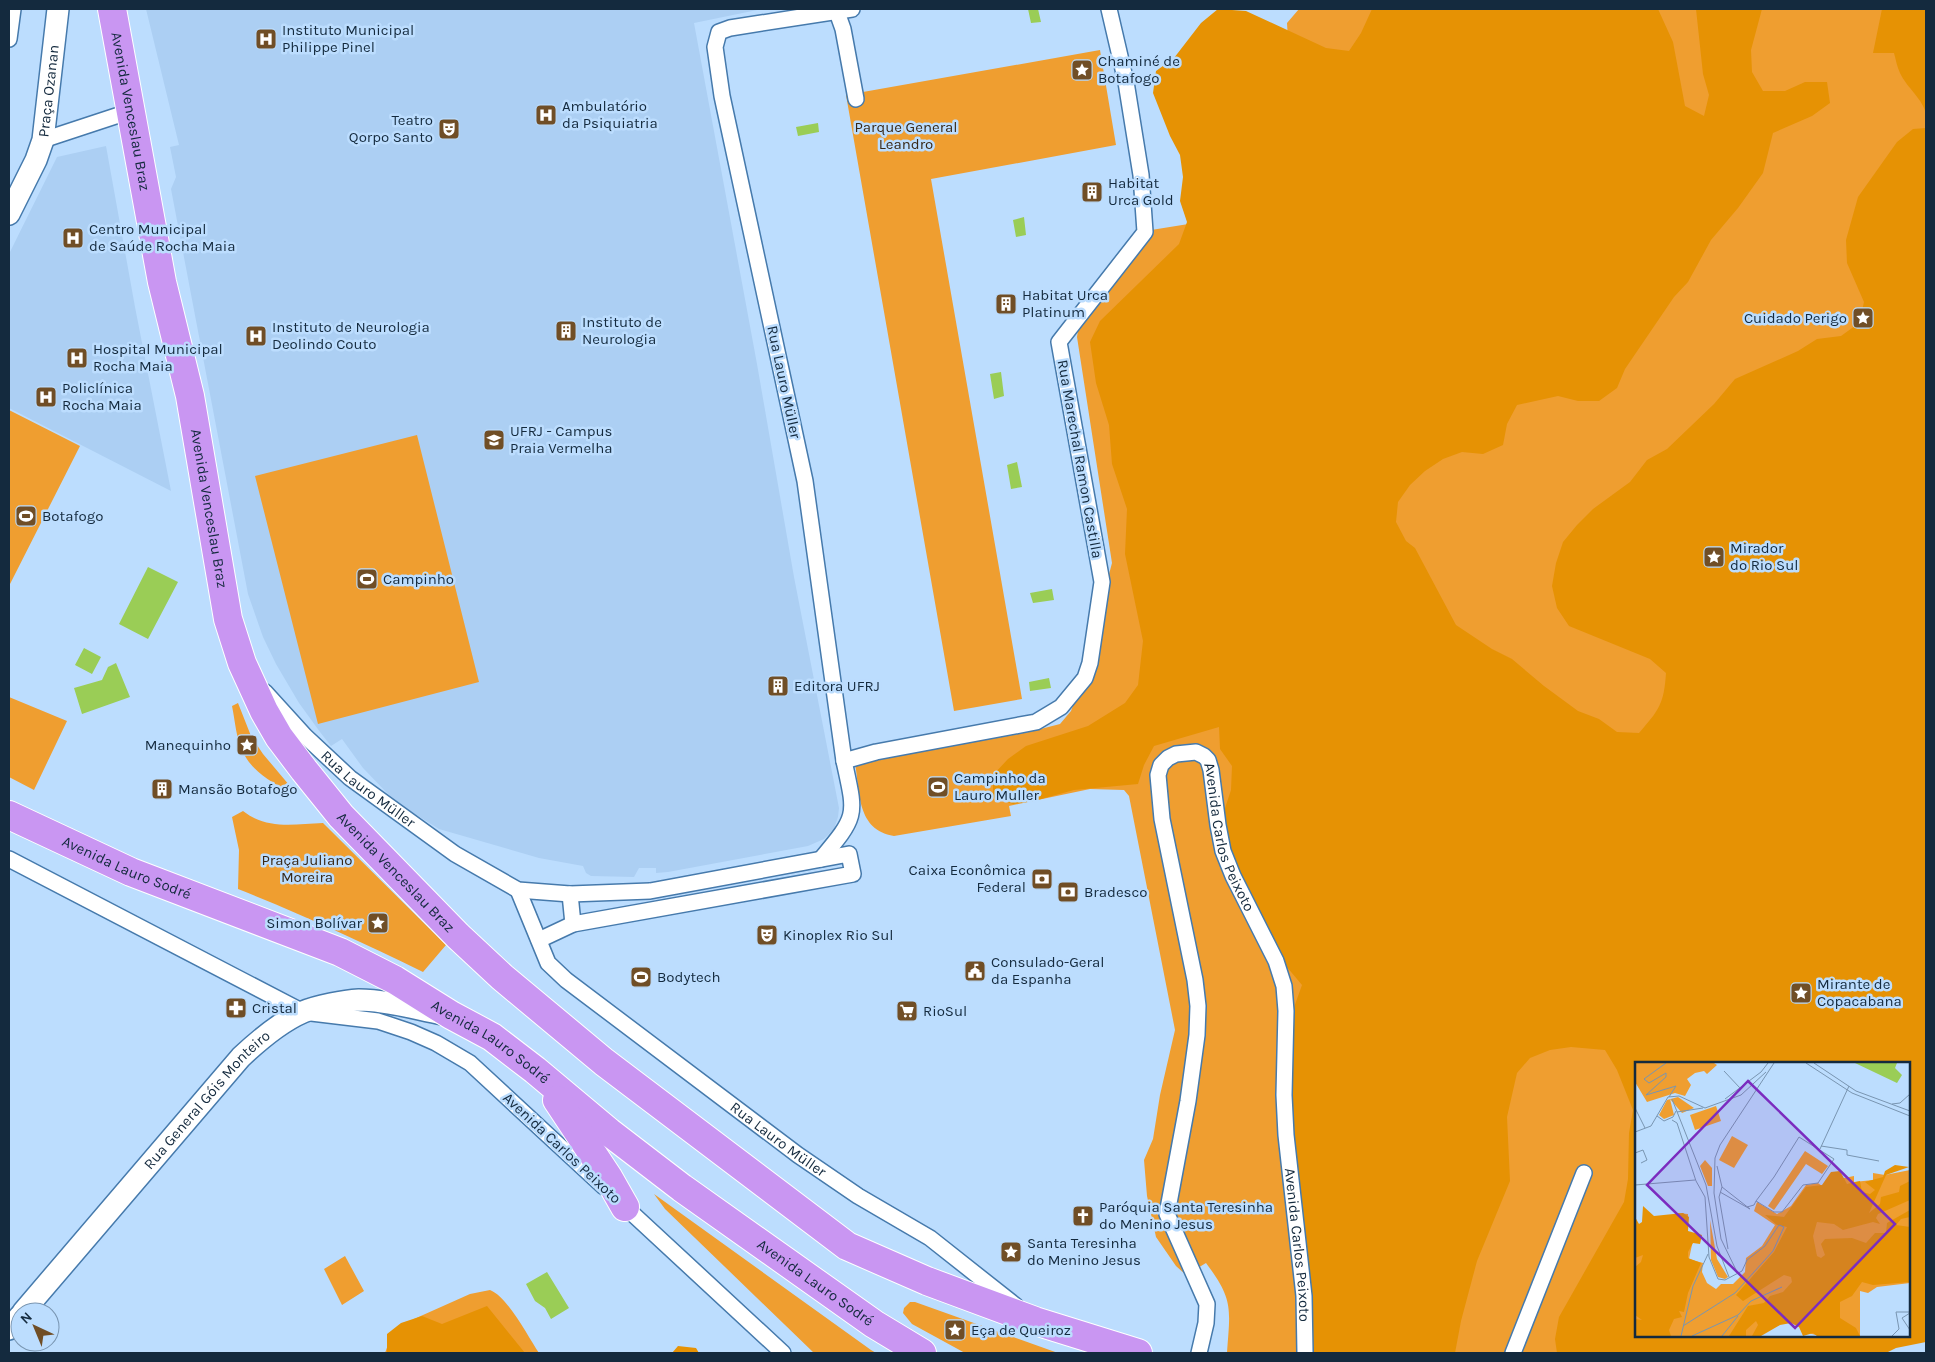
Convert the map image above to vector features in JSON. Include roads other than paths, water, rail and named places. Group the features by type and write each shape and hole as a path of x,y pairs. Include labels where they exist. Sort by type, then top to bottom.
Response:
{"highway":[{"name":"Avenida Venceslau Braz","path":"112,9 162,282 190,396 228,619 242,663 264,712 279,737 341,816 458,936 502,977 604,1062 847,1246 927,1281 1035,1321"},
{"name":"Avenida Lauro Sodré","path":"9,815 131,872 340,952 395,980 451,1015 492,1037 536,1070 609,1132 682,1188 874,1324 922,1353"},
{"path":"536,1070 608,1177 625,1207"},
{"path":"1035,1321 1138,1353"}],"street":[{"path":"9,38 13,9"},
{"name":"Praça Ozanan","path":"58,9 43,140 131,112"},
{"name":"Rua Lauro Müller","path":"822,859 844,831 852,815 853,802 844,762 805,481 722,96 715,47 720,32 730,28 852,9"},
{"name":"Rua Marechal Ramon Castilla","path":"844,762 876,752 1036,722 1062,707 1085,678 1090,664 1102,582 1058,342 1145,232 1140,175 1126,82 1109,9"},
{"path":"836,12 843,29 856,99"},
{"path":"9,214 36,160 43,140"},
{"name":"Rua Lauro Müller","path":"242,663 272,701 305,736 350,778 455,854 518,890 570,894 625,894 849,854 853,874 573,924 539,940"},
{"name":"Avenida Carlos Peixoto","path":"1199,1353 1206,1323 1207,1304 1167,1214 1193,1065 1198,1006 1195,980 1162,820 1158,774 1161,764 1168,758 1176,754 1196,752 1208,760 1211,770 1223,851 1233,876 1276,961 1284,986 1286,1011 1285,1127 1304,1296 1305,1353"},
{"path":"9,859 303,1012"},
{"path":"674,886 678,904"},
{"name":"Rua Lauro Müller","path":"518,890 548,963 566,980 798,1155 858,1196 930,1238 1035,1321"},
{"path":"570,894 573,924"},
{"name":"Rua General Góis Monteiro","path":"32,1302 241,1057 265,1035 303,1012 341,1002 360,1000 380,1002 451,1015"},
{"name":"Avenida Carlos Peixoto","path":"303,1012 378,1021 420,1036 470,1063 783,1353"},
{"path":"1513,1353 1584,1173"}],"place":[{"name":"Instituto Municipal Philippe Pinel","path":"266,39"},
{"name":"Chaminé de Botafogo","path":"1082,70"},
{"name":"Ambulatório da Psiquiatria","path":"546,115"},
{"name":"Teatro Qorpo Santo","path":"449,129"},
{"name":"Habitat Urca Gold","path":"1092,192"},
{"name":"Centro Municipal de Saúde Rocha Maia","path":"73,238"},
{"name":"Habitat Urca Platinum","path":"1006,304"},
{"name":"Cuidado Perigo","path":"1863,318"},
{"name":"Instituto de Neurologia","path":"566,331"},
{"name":"Instituto de Neurologia Deolindo Couto","path":"256,336"},
{"name":"Hospital Municipal Rocha Maia","path":"77,358"},
{"name":"Policlínica Rocha Maia","path":"46,397"},
{"name":"UFRJ - Campus Praia Vermelha","path":"494,440"},
{"name":"Botafogo","path":"26,516"},
{"name":"Mirador do Rio Sul","path":"1714,557"},
{"name":"Campinho","path":"367,579"},
{"name":"Editora UFRJ","path":"778,686"},
{"name":"Manequinho","path":"247,745"},
{"name":"Campinho da Lauro Muller","path":"938,787"},
{"name":"Mansão Botafogo","path":"162,789"},
{"name":"Caixa Econômica Federal","path":"1042,879"},
{"name":"Bradesco","path":"1068,892"},
{"name":"Simon Bolívar","path":"378,923"},
{"name":"Kinoplex Rio Sul","path":"767,935"},
{"name":"Consulado-Geral da Espanha","path":"975,971"},
{"name":"Bodytech","path":"641,977"},
{"name":"Mirante de Copacabana","path":"1801,993"},
{"name":"Cristal","path":"236,1008"},
{"name":"RioSul","path":"907,1011"},
{"name":"Paróquia Santa Teresinha do Menino Jesus","path":"1083,1216"},
{"name":"Santa Teresinha do Menino Jesus","path":"1011,1252"},
{"name":"Eça de Queiroz","path":"955,1330"}],"park label":[{"name":"Parque General Leandro","path":"906,136"},
{"name":"Praça Juliano Moreira","path":"307,868"}]}
